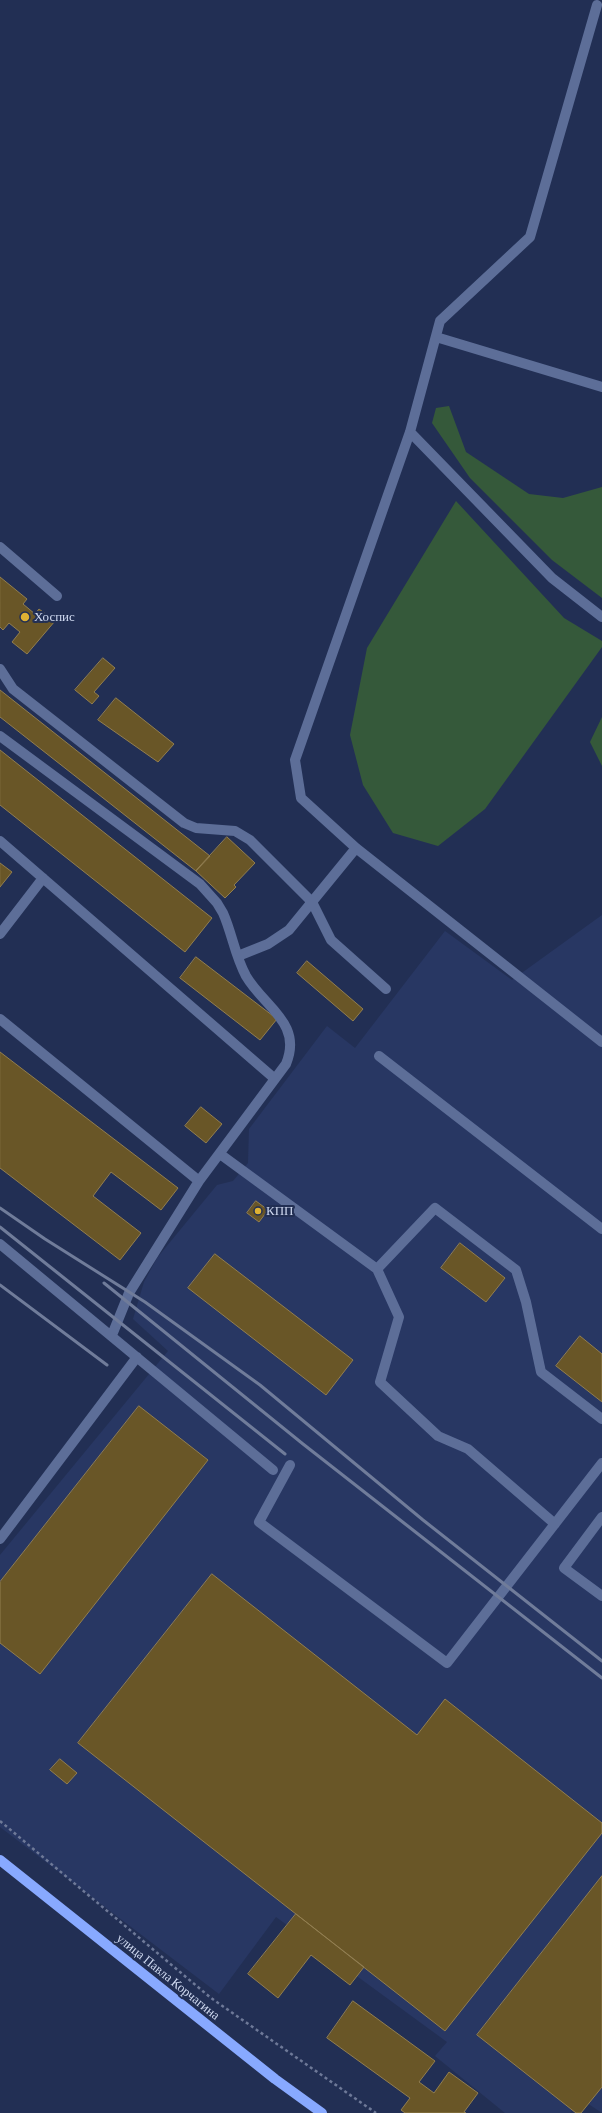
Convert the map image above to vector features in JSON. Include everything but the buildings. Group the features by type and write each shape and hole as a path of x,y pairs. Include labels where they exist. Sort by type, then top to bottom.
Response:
{"main road":[{"name":"улица Павла Корчагина","path":"0,1860 275,2079 322,2113"}],"street":[{"path":"597,5 530,237 440,321 410,432 295,760 301,798 356,848 602,1042"},
{"path":"436,337 602,387"},
{"path":"410,432 552,578 602,617"},
{"path":"0,547 57,596"},
{"path":"0,669 13,689 184,823 196,828 224,829 243,835 312,902 331,940 386,989"},
{"path":"0,736 200,884 217,903 247,977 282,1020 290,1033 291,1047 289,1056 275,1079 199,1181 129,1293 112,1335"},
{"path":"0,841 275,1079"},
{"path":"238,956 268,944 289,930 356,848"},
{"path":"0,934 43,878"},
{"path":"0,1019 199,1181"},
{"path":"379,1056 602,1230"},
{"path":"220,1154 377,1269 399,1317 380,1382 438,1436 468,1449 555,1524"},
{"path":"377,1269 435,1208 516,1270 526,1302 541,1372 602,1419"},
{"path":"0,1244 112,1335 273,1470"},
{"path":"0,1539 137,1357"},
{"path":"290,1465 259,1522 448,1663 602,1462"},
{"path":"602,1517 564,1568 602,1596"}],"path":[{"path":"0,1821 211,1998 376,2113"}],"shaded area":[{"path":"602,915 602,2113 581,2099 570,2113 505,2113 435,2056 447,2042 276,1917 219,1994 0,1827 0,1555 168,1351 133,1319 144,1282 157,1258 217,1185 233,1181 248,1163 249,1129 327,1026 355,1048 445,931 512,980"}],"green space":[{"path":"449,406 466,452 529,494 563,498 602,487 602,598 552,560 470,478 432,423 436,408"},
{"path":"456,501 564,618 602,641 602,647 485,809 438,846 393,833 363,785 350,735 367,648"},
{"path":"602,717 602,766 590,742"}],"railway":[{"path":"0,1208 45,1239 145,1302 260,1385 423,1520 602,1661"},
{"path":"0,1227 285,1454"},
{"path":"104,1283 303,1444 602,1678"},
{"path":"0,1285 107,1365"}],"place":[{"name":"Хоспис","path":"25,617"},
{"name":"КПП","path":"258,1211"}]}
